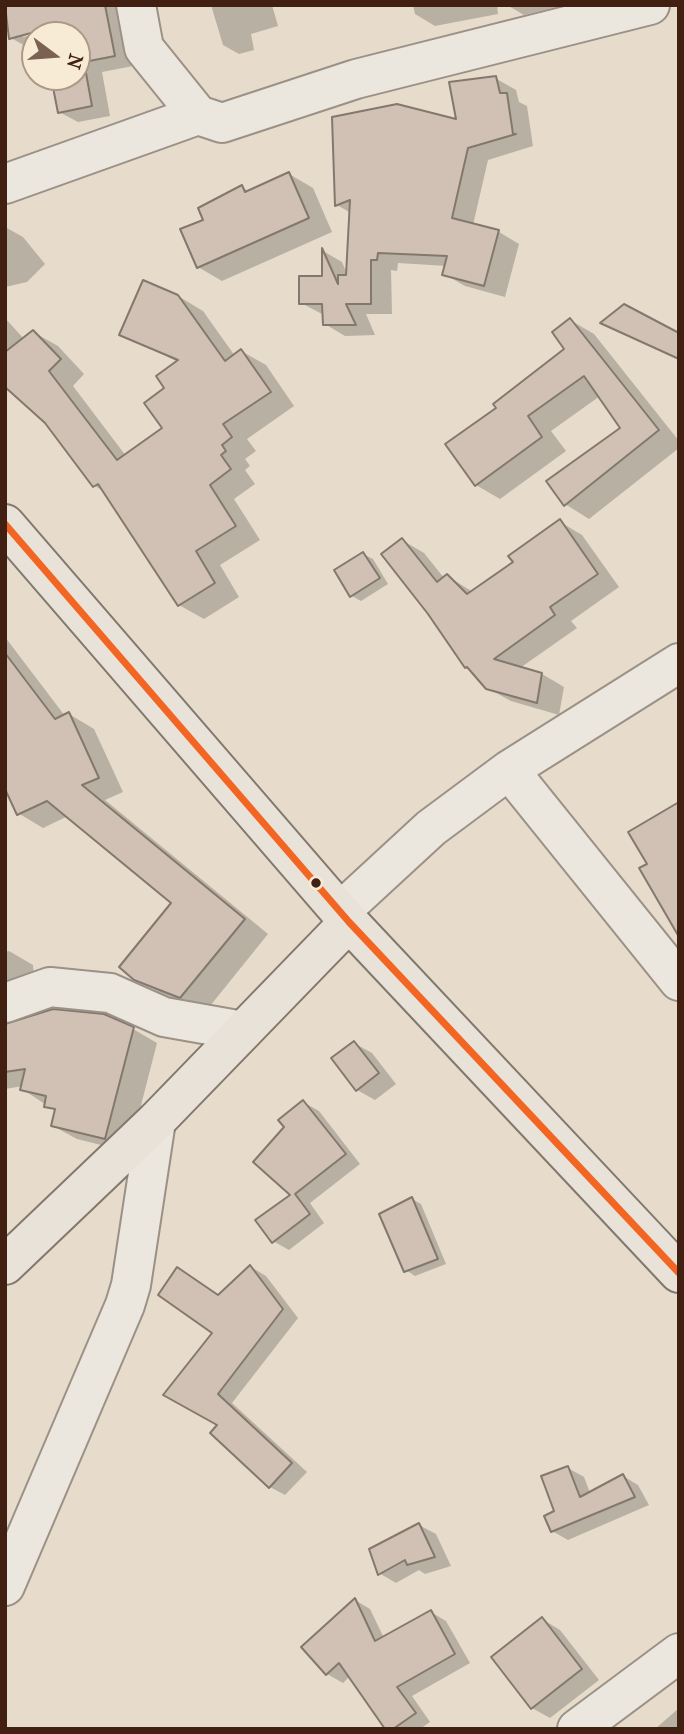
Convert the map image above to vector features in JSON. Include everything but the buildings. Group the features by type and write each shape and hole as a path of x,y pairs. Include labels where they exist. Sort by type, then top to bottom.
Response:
{"main road":[{"path":"5,524 345,916 679,1273"},
{"path":"5,1265 156,1121 243,1031 345,916"}],"street":[{"path":"136,5 144,48 198,115 222,123 356,79 650,5"},
{"path":"5,184 198,115"},
{"path":"345,916 431,828 509,770 679,663"},
{"path":"509,770 679,981"},
{"path":"5,1003 50,987 110,993 164,1017 243,1031"},
{"path":"5,1586 125,1306 131,1285 156,1121"},
{"path":"578,1729 679,1653"}],"transit line":[{"path":"5,524 349,922 679,1273"}]}
